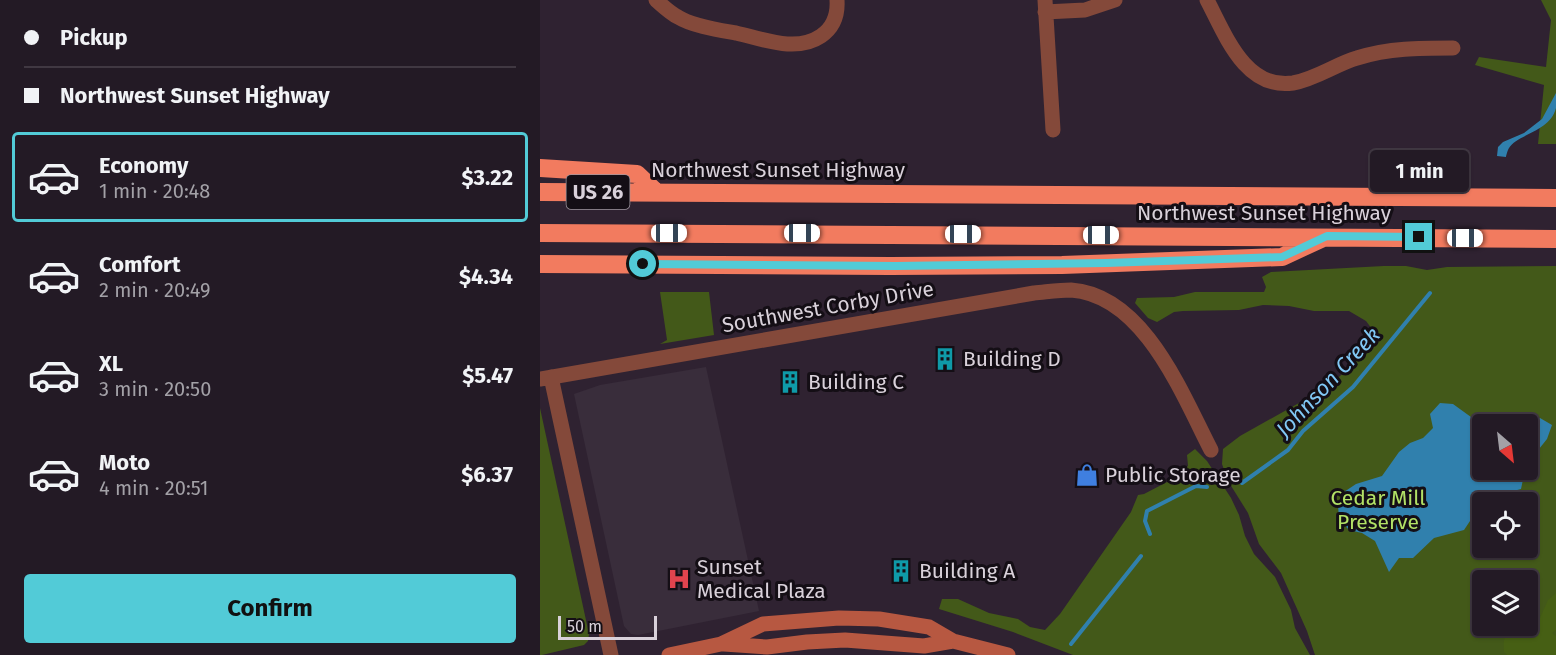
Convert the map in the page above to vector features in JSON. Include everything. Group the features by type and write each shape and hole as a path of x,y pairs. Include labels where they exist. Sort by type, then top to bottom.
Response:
{"highway":[{"path":"540,168 637,174 656,192"},
{"name":"Northwest Sunset Highway","path":"540,192 1556,198"},
{"name":"Northwest Sunset Highway","path":"540,232 1556,238"},
{"path":"540,264 890,266 1086,264 1282,257 1327,236"}],"main road":[{"path":"669,655 721,644 763,624 820,618 859,618 929,627 953,641 1008,655"},
{"path":"844,640 859,618"},
{"path":"721,644 767,647 844,640 897,642 924,646 953,641"}],"street":[{"path":"656,0 679,18 783,44 798,45 814,40 830,29 838,12 837,0"},
{"path":"1053,130 1045,6 1084,10 1115,0"},
{"path":"1207,0 1230,45 1242,62 1260,77 1278,83 1307,79 1349,60 1380,52 1403,48 1453,48"},
{"name":"Southwest Corby Drive","path":"546,378 1024,295 1071,290 1104,300 1122,311 1141,329 1161,355 1211,450"},
{"path":"546,378 611,655"}],"shaded area":[{"path":"706,367 759,611 638,635 631,634 624,626 574,394 600,385"}],"green space":[{"path":"1541,0 1556,0 1556,144 1538,144 1544,85 1475,65 1479,57 1546,67 1551,20"},
{"name":"Cedar Mill Preserve","path":"1384,266 1406,266 1427,270 1447,267 1556,266 1556,655 1315,655 1307,631 1281,573 1259,544 1248,513 1228,481 1222,464 1223,449 1240,436 1315,394 1340,376 1370,347 1375,333 1366,321 1349,311 1314,311 1289,306 1263,305 1239,310 1174,312 1157,322 1148,318 1135,303 1137,298 1174,297 1195,292 1264,292 1266,287 1262,277 1271,272"},
{"path":"660,292 709,292 714,335 660,344 667,340"},
{"path":"540,408 589,634 588,641 584,645 542,655 540,655"},
{"path":"1195,449 1207,461 1231,498 1254,554 1275,577 1291,610 1295,628 1310,655 1073,655 1013,632 939,609 942,599 958,599 989,613 1018,619 1030,627 1045,630 1060,614 1131,512 1138,495 1167,482 1188,466 1187,455"},
{"path":"1556,593 1556,630 1552,633 1556,636 1556,655 1507,655 1504,652 1506,636 1538,636 1538,620 1548,600"}],"water":[{"path":"1556,93 1556,108 1553,116 1541,128 1513,143 1506,157 1497,156 1498,147 1503,142 1524,133 1542,119"},
{"path":"1440,403 1453,404 1472,418 1472,480 1523,480 1521,489 1510,492 1472,492 1472,518 1464,530 1434,538 1413,558 1399,558 1389,572 1375,541 1362,533 1349,530 1339,519 1338,505 1344,492 1356,484 1382,476 1399,452 1410,443 1423,438 1433,428 1430,414"},
{"path":"1540,418 1552,425 1547,439 1538,450 1538,419"}],"waterway":[{"name":"Johnson Creek","path":"1242,483 1288,450 1303,431 1353,387 1430,293"},
{"name":"Johnson Creek","path":"1150,534 1145,521 1147,511 1196,486 1207,487"},
{"name":"Johnson Creek","path":"1071,644 1141,556"}],"place":[{"name":"Building D","path":"945,359"},
{"name":"Building C","path":"790,382"},
{"name":"Public Storage","path":"1087,475"},
{"name":"Building A","path":"901,571"},
{"name":"Sunset Medical Plaza","path":"679,579"}],"route":[{"path":"643,264 1062,265 1282,257 1327,236 1419,237"}]}
